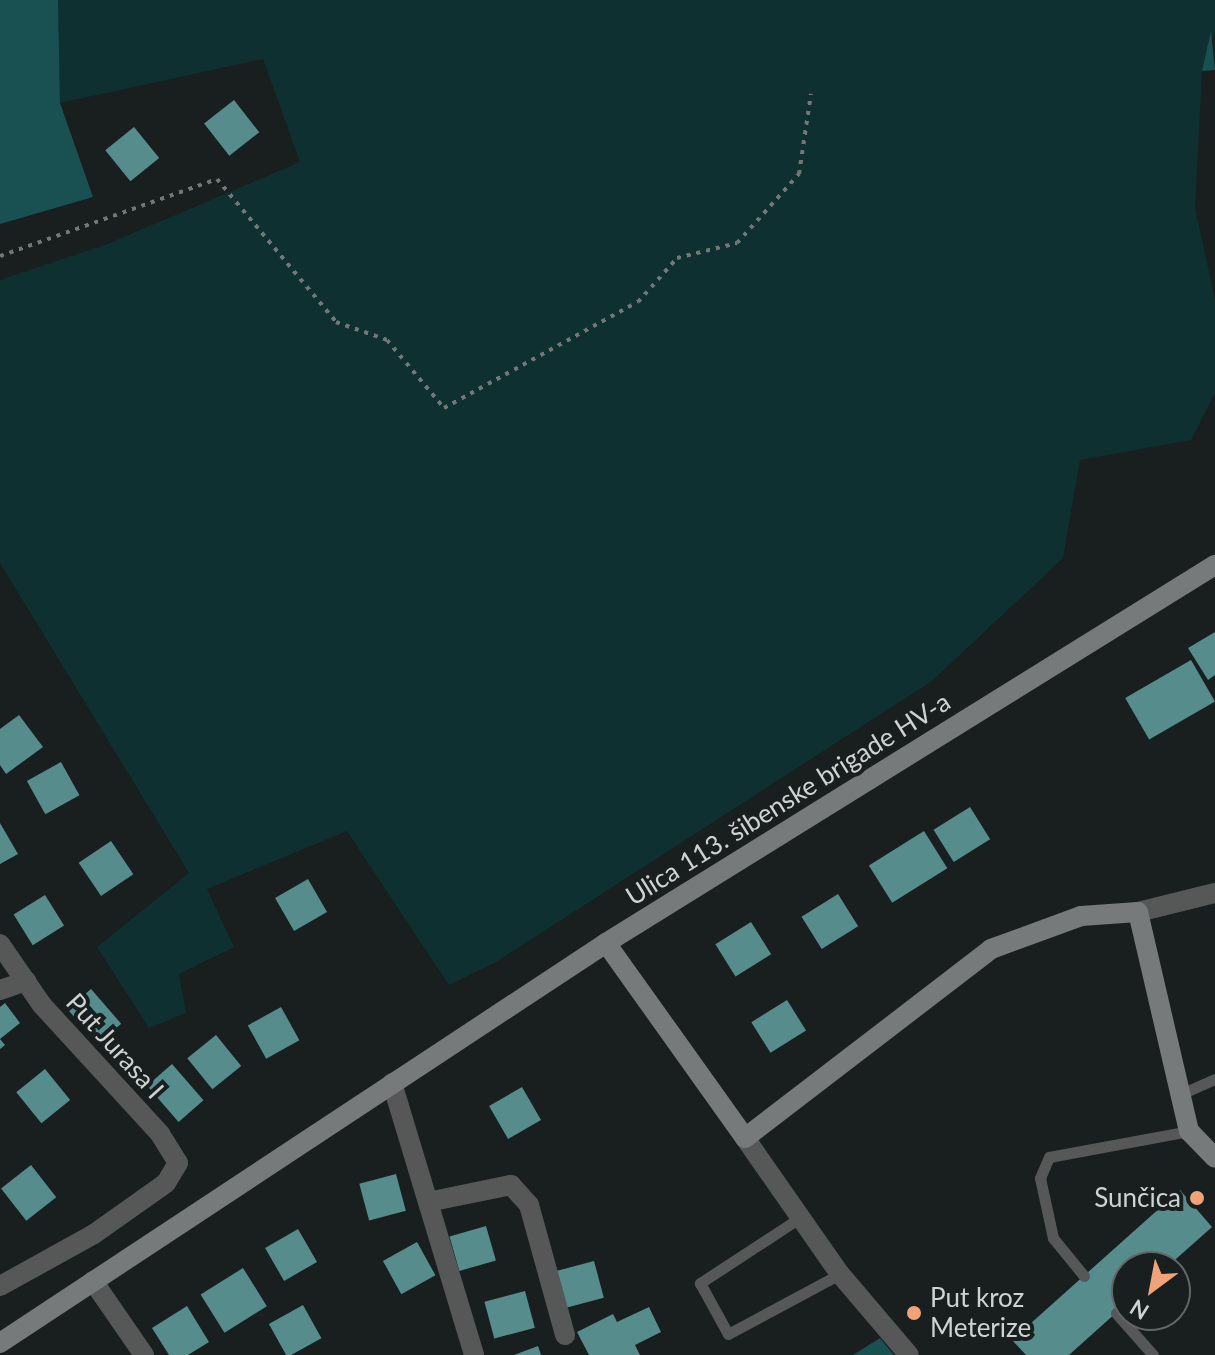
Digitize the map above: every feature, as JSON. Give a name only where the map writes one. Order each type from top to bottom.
[{"type":"main road","name":"Ulica 113. šibenske brigade HV-a","points":[[0,1343],[606,943],[1215,565]]},
{"type":"main road","points":[[606,943],[745,1138],[991,949],[1081,916],[1138,912],[1189,1131],[1215,1158]]},
{"type":"street","points":[[1138,912],[1215,893]]},
{"type":"street","name":"Put Jurasa I","points":[[0,944],[26,981],[160,1134],[178,1163],[166,1183],[94,1234],[0,1286]]},
{"type":"street","points":[[0,990],[26,981]]},
{"type":"street","points":[[392,1083],[474,1355]]},
{"type":"street","points":[[745,1138],[840,1274],[909,1355]]},
{"type":"street","points":[[428,1202],[511,1185],[529,1205],[565,1335]]},
{"type":"street","points":[[93,1281],[144,1355]]},
{"type":"lane","points":[[1181,1094],[1215,1079]]},
{"type":"lane","points":[[1084,1276],[1053,1238],[1040,1178],[1049,1157],[1189,1131]]},
{"type":"lane","points":[[801,1217],[700,1283],[728,1334],[840,1274]]},
{"type":"lane","points":[[1132,1331],[1153,1355]]},
{"type":"path","points":[[0,256],[217,179],[336,322],[387,340],[444,408],[638,302],[677,258],[737,243],[799,174],[811,94]]},
{"type":"shaded area","points":[[0,0],[58,0],[60,103],[93,197],[0,224]]},
{"type":"shaded area","points":[[58,0],[1215,0],[1215,31],[1202,71],[1195,208],[1215,299],[1215,393],[1191,440],[1080,460],[1063,558],[932,681],[496,962],[449,985],[347,831],[207,889],[234,947],[179,974],[186,1013],[149,1028],[97,947],[189,873],[0,563],[0,280],[105,245],[300,162],[263,59],[60,103]]},
{"type":"shaded area","points":[[1211,31],[1215,70],[1202,71]]},
{"type":"shaded area","points":[[880,1338],[894,1355],[853,1355]]},
{"type":"building","points":[[234,100],[259,132],[229,156],[204,123]]},
{"type":"building","points":[[134,127],[159,158],[130,181],[105,150]]},
{"type":"building","points":[[1215,632],[1215,675],[1208,680],[1188,648]]},
{"type":"building","points":[[1191,660],[1215,702],[1149,740],[1125,698]]},
{"type":"building","points":[[19,715],[43,747],[6,774],[0,765],[0,729]]},
{"type":"building","points":[[61,762],[79,795],[45,814],[27,781]]},
{"type":"building","points":[[970,807],[990,839],[954,862],[934,830]]},
{"type":"building","points":[[0,823],[18,854],[0,864]]},
{"type":"building","points":[[924,831],[947,868],[892,903],[869,865]]},
{"type":"building","points":[[111,841],[133,874],[101,896],[79,863]]},
{"type":"building","points":[[308,879],[327,912],[294,931],[275,898]]},
{"type":"building","points":[[838,894],[858,926],[822,949],[802,917]]},
{"type":"building","points":[[45,895],[64,926],[33,945],[14,915]]},
{"type":"building","points":[[751,922],[771,954],[736,976],[715,944]]},
{"type":"building","points":[[91,989],[121,1024],[98,1044],[68,1009]]},
{"type":"building","points":[[787,1000],[806,1031],[770,1053],[751,1022]]},
{"type":"building","points":[[5,1003],[20,1023],[0,1039],[0,1007]]},
{"type":"building","points":[[281,1007],[299,1040],[266,1059],[248,1025]]},
{"type":"building","points":[[216,1035],[241,1066],[212,1089],[187,1058]]},
{"type":"building","points":[[172,1064],[203,1100],[179,1122],[147,1086]]},
{"type":"building","points":[[45,1069],[70,1100],[41,1123],[16,1092]]},
{"type":"building","points":[[522,1087],[541,1120],[508,1139],[489,1106]]},
{"type":"building","points":[[31,1165],[56,1197],[26,1221],[1,1188]]},
{"type":"building","points":[[396,1174],[406,1211],[369,1221],[359,1184]]},
{"type":"building","points":[[1180,1190],[1212,1227],[1185,1251],[1112,1251]]},
{"type":"building","points":[[486,1226],[496,1261],[459,1271],[449,1236]]},
{"type":"building","points":[[298,1229],[317,1262],[284,1281],[265,1248]]},
{"type":"building","points":[[417,1242],[435,1275],[401,1294],[383,1261]]},
{"type":"building","points":[[1111,1252],[1111,1317],[1069,1355],[1026,1355],[1012,1340]]},
{"type":"building","points":[[594,1261],[604,1298],[564,1308],[554,1272]]},
{"type":"building","points":[[243,1268],[267,1306],[224,1333],[201,1294]]},
{"type":"building","points":[[525,1291],[535,1328],[494,1339],[484,1302]]},
{"type":"building","points":[[303,1305],[321,1338],[286,1355],[269,1324]]},
{"type":"building","points":[[187,1306],[209,1342],[188,1355],[169,1355],[152,1328]]},
{"type":"building","points":[[649,1307],[661,1332],[635,1345],[640,1355],[589,1355],[577,1332],[613,1314],[617,1322]]},
{"type":"building","points":[[538,1346],[541,1355],[514,1355]]},
{"type":"place","name":"Sunčica","points":[[1197,1198]]},
{"type":"place","name":"Put kroz Meterize","points":[[914,1313]]}]
